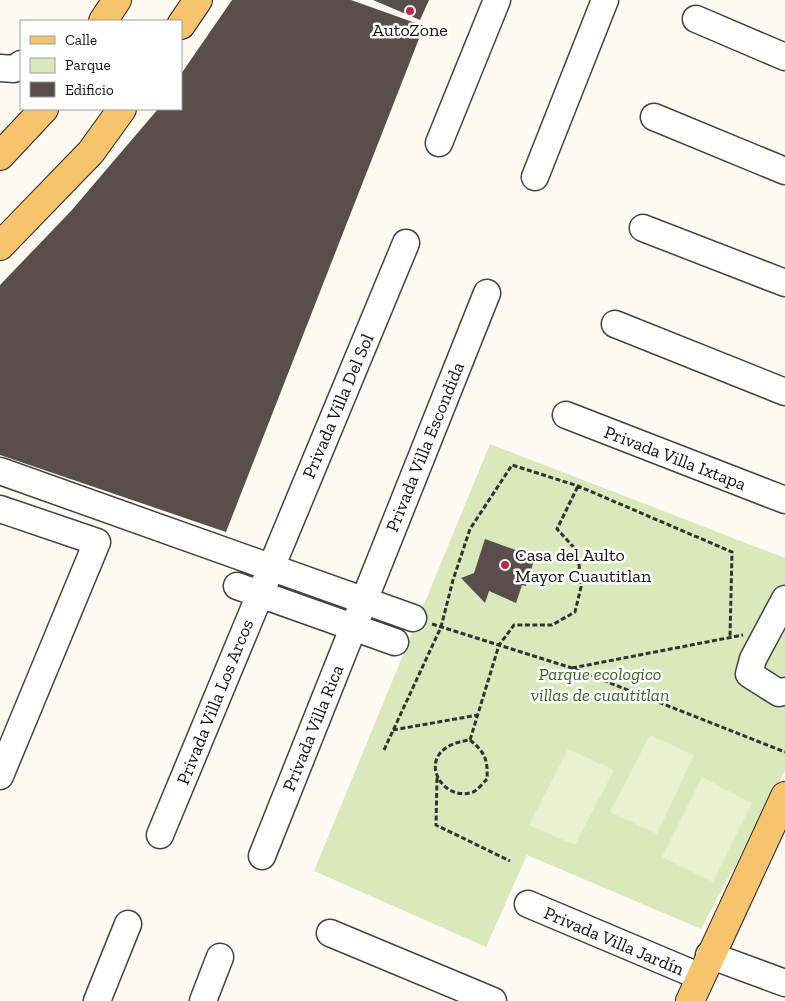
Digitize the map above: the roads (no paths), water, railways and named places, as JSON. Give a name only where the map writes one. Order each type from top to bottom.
[{"type":"main road","points":[[104,20],[116,0]]},
{"type":"main road","points":[[0,156],[43,110]]},
{"type":"main road","points":[[0,246],[91,152],[121,110]]},
{"type":"main road","points":[[700,978],[784,801]]},
{"type":"street","points":[[439,143],[497,0]]},
{"type":"street","points":[[535,177],[605,0]]},
{"type":"street","points":[[696,19],[785,57]]},
{"type":"street","points":[[0,68],[8,70],[20,64]]},
{"type":"street","points":[[654,117],[785,171]]},
{"type":"street","points":[[644,228],[785,283]]},
{"type":"street","name":"Privada Villa Del Sol","points":[[270,568],[406,243]]},
{"type":"street","name":"Privada Villa Escondida","points":[[363,600],[487,293]]},
{"type":"street","points":[[615,324],[785,392]]},
{"type":"street","name":"Privada Villa Ixtapa","points":[[566,415],[785,500]]},
{"type":"street","points":[[0,471],[413,618]]},
{"type":"street","points":[[0,509],[97,542]]},
{"type":"street","points":[[0,776],[110,511]]},
{"type":"street","name":"Privada Villa Los Arcos","points":[[160,835],[248,589],[270,568]]},
{"type":"street","points":[[248,589],[395,642]]},
{"type":"street","points":[[785,599],[753,659],[749,674],[779,693],[785,691]]},
{"type":"street","name":"Privada Villa Rica","points":[[262,856],[363,600]]},
{"type":"street","name":"Privada Villa Jardín","points":[[528,904],[700,978],[785,983]]},
{"type":"street","points":[[97,1001],[128,924]]},
{"type":"street","points":[[330,933],[493,1001]]},
{"type":"street","points":[[203,1001],[220,958]]},
{"type":"place","name":"AutoZone","points":[[410,11]]},
{"type":"place","name":"Casa del Aulto Mayor Cuautitlan","points":[[505,565]]},
{"type":"park label","name":"Parque ecologico villas de cuautitlan","points":[[600,684]]}]
